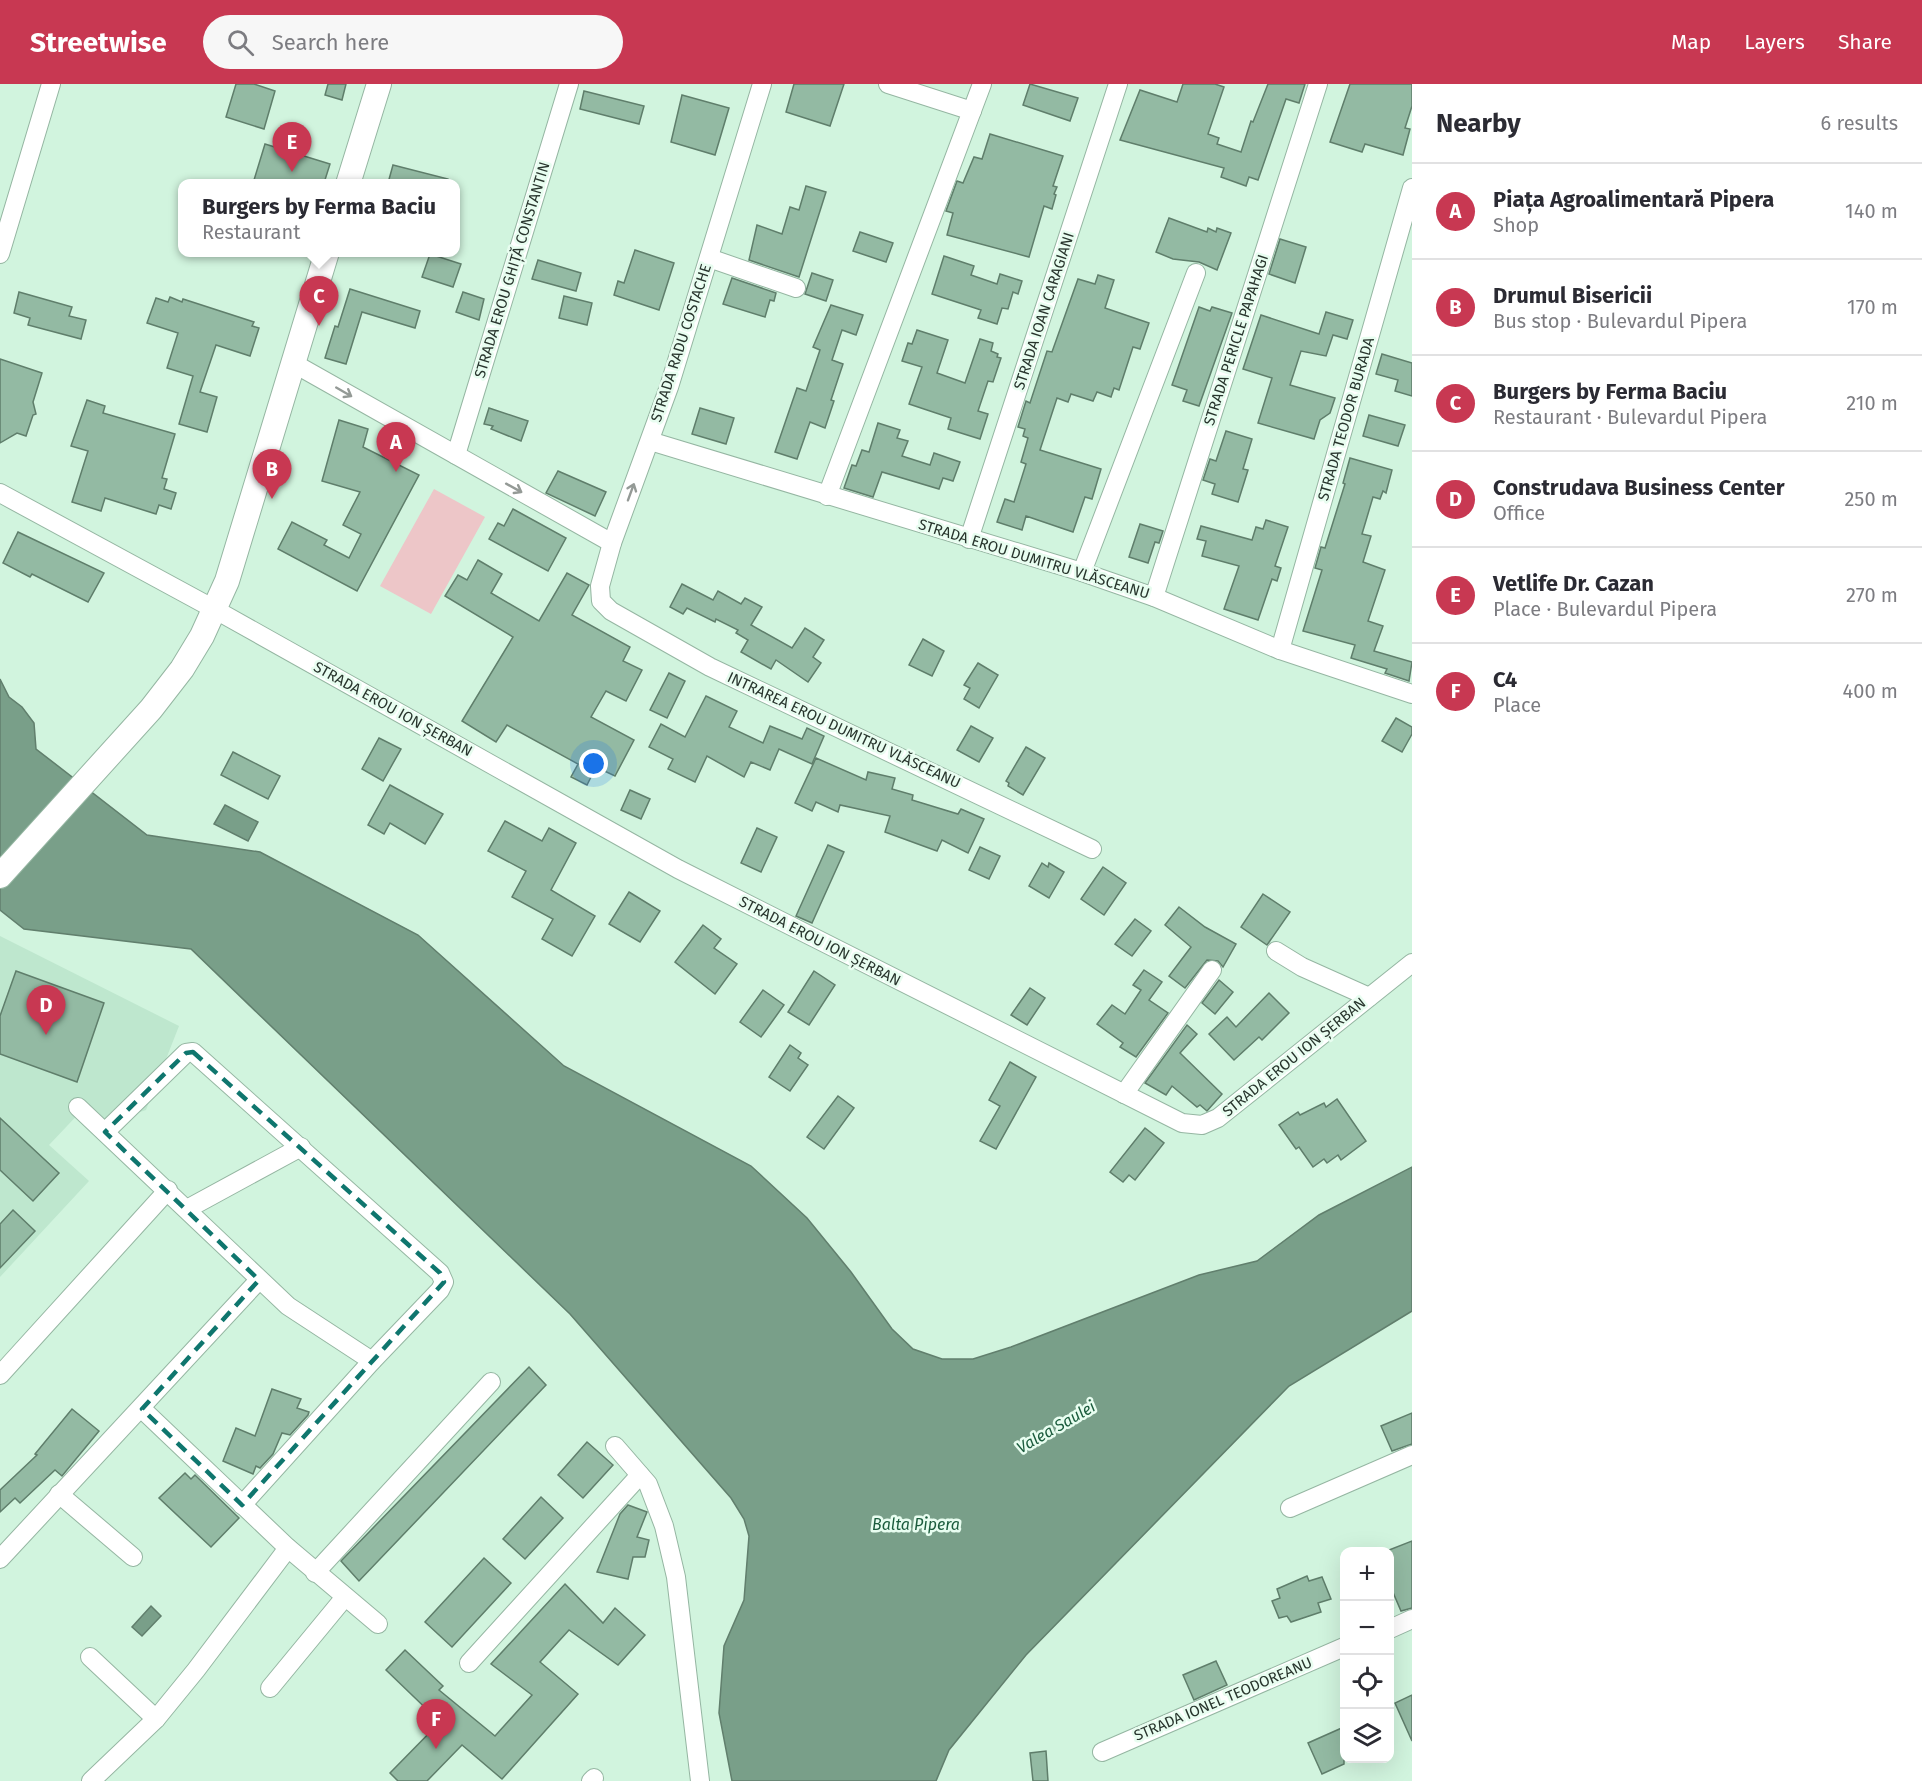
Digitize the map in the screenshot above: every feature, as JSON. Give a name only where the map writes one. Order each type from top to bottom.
[{"type":"main road","points":[[349,179],[379,84]]},
{"type":"main road","points":[[0,876],[152,709],[182,669],[202,636],[227,581],[326,257]]},
{"type":"street","points":[[0,254],[51,84]]},
{"type":"street","name":"STRADA EROU GHIȚĂ CONSTANTIN","points":[[456,455],[569,84]]},
{"type":"street","name":"STRADA RADU COSTACHE","points":[[601,601],[600,586],[612,543],[650,441],[762,84]]},
{"type":"street","points":[[888,84],[972,111]]},
{"type":"street","points":[[827,496],[982,84]]},
{"type":"street","name":"STRADA IOAN CARAGIANI","points":[[969,539],[1118,84]]},
{"type":"street","name":"STRADA PERICLE PAPAHAGI","points":[[1154,597],[1318,84]]},
{"type":"street","name":"STRADA TEODOR BURADA","points":[[1280,650],[1412,188]]},
{"type":"street","points":[[709,258],[795,288]]},
{"type":"street","points":[[1082,572],[1196,273]]},
{"type":"street","points":[[294,363],[612,543]]},
{"type":"street","name":"STRADA EROU DUMITRU VLĂSCEANU","points":[[650,441],[1082,572],[1154,597],[1280,650],[1412,694]]},
{"type":"street","name":"STRADA EROU ION ȘERBAN","points":[[0,493],[214,609],[678,869],[1182,1123],[1202,1125],[1218,1118],[1412,963]]},
{"type":"street","name":"INTRAREA EROU DUMITRU VLĂSCEANU","points":[[601,601],[611,611],[710,667],[1092,849]]},
{"type":"street","points":[[1276,951],[1302,967],[1369,998]]},
{"type":"street","points":[[1124,1094],[1212,970]]},
{"type":"street","points":[[105,1132],[186,1053],[193,1052],[440,1273],[444,1282],[440,1290],[372,1361],[242,1505]]},
{"type":"street","points":[[78,1107],[288,1306],[372,1361]]},
{"type":"street","points":[[186,1209],[301,1147]]},
{"type":"street","points":[[0,1375],[168,1190]]},
{"type":"street","points":[[0,1559],[59,1494],[142,1409],[259,1280]]},
{"type":"street","points":[[315,1573],[491,1383]]},
{"type":"street","points":[[142,1409],[315,1573],[378,1624]]},
{"type":"street","points":[[615,1446],[648,1484],[664,1526],[676,1577],[700,1781]]},
{"type":"street","points":[[1290,1508],[1412,1455]]},
{"type":"street","points":[[469,1663],[640,1475]]},
{"type":"street","points":[[59,1494],[133,1557]]},
{"type":"street","points":[[91,1781],[156,1719],[288,1548]]},
{"type":"street","points":[[270,1688],[345,1597]]},
{"type":"street","points":[[1394,1627],[1412,1619]]},
{"type":"street","name":"STRADA IONEL TEODOREANU","points":[[1102,1752],[1340,1649]]},
{"type":"street","points":[[90,1656],[156,1719]]},
{"type":"highlighted area","points":[[193,1052],[440,1273],[444,1282],[242,1505],[142,1409],[259,1280],[105,1132],[186,1053]]},
{"type":"shaded area","points":[[434,489],[485,517],[431,614],[380,586]]},
{"type":"shaded area","points":[[0,936],[179,1026],[146,1110],[105,1124],[85,1107],[49,1145],[89,1181],[0,1277]]},
{"type":"water","name":"Balta Pipera","points":[[0,679],[9,697],[22,707],[34,723],[36,749],[147,835],[260,852],[418,935],[564,1066],[751,1166],[807,1218],[851,1272],[892,1329],[913,1349],[942,1359],[973,1359],[1011,1347],[1199,1275],[1257,1261],[1319,1215],[1412,1167],[1412,1311],[1289,1386],[1026,1655],[949,1750],[936,1781],[732,1781],[719,1713],[724,1646],[744,1600],[749,1536],[744,1519],[731,1498],[570,1314],[191,949],[24,929],[0,910]]},
{"type":"water","points":[[225,805],[258,822],[248,841],[214,824]]},
{"type":"water","points":[[151,1606],[161,1616],[142,1636],[132,1627]]},
{"type":"building","points":[[236,84],[254,84],[275,91],[264,129],[226,117]]},
{"type":"building","points":[[328,84],[346,84],[342,100],[325,95]]},
{"type":"building","points":[[794,84],[844,84],[830,126],[786,112]]},
{"type":"building","points":[[1030,84],[1078,98],[1070,121],[1023,105]]},
{"type":"building","points":[[1183,84],[1215,84],[1224,87],[1208,134],[1219,138],[1217,144],[1241,152],[1251,121],[1253,122],[1268,84],[1305,84],[1299,103],[1286,99],[1258,180],[1249,177],[1246,186],[1221,177],[1224,168],[1120,140],[1140,90],[1177,102]]},
{"type":"building","points":[[1350,84],[1412,84],[1412,106],[1405,128],[1410,129],[1403,155],[1365,144],[1362,152],[1330,142]]},
{"type":"building","points":[[584,91],[644,106],[639,124],[580,109]]},
{"type":"building","points":[[682,95],[729,108],[715,155],[671,142]]},
{"type":"building","points":[[990,134],[1063,156],[1053,186],[1057,187],[1052,209],[1044,206],[1029,257],[947,235],[953,213],[946,211],[957,181],[963,183],[974,157],[982,159]]},
{"type":"building","points":[[265,144],[330,164],[325,179],[254,179]]},
{"type":"building","points":[[393,165],[448,179],[389,179]]},
{"type":"building","points":[[806,186],[826,192],[799,277],[749,260],[757,225],[782,234],[790,207],[799,210]]},
{"type":"building","points":[[1169,218],[1207,232],[1208,228],[1216,232],[1217,228],[1231,233],[1217,270],[1199,262],[1173,259],[1156,252]]},
{"type":"building","points":[[860,232],[893,243],[886,262],[853,251]]},
{"type":"building","points":[[1280,239],[1306,247],[1295,283],[1269,274]]},
{"type":"building","points":[[635,250],[674,263],[659,310],[614,295],[618,281],[624,283]]},
{"type":"building","points":[[944,256],[974,266],[971,275],[997,284],[1000,274],[1022,281],[1018,294],[1013,292],[1008,309],[1002,308],[997,324],[978,318],[981,310],[932,294]]},
{"type":"building","points":[[429,257],[439,257],[461,264],[453,287],[422,277]]},
{"type":"building","points":[[538,260],[581,273],[576,291],[532,279]]},
{"type":"building","points":[[812,273],[833,280],[826,301],[805,294]]},
{"type":"building","points":[[1098,275],[1114,280],[1105,308],[1149,323],[1140,349],[1133,347],[1119,390],[1114,388],[1111,397],[1097,392],[1093,401],[1071,394],[1068,402],[1057,398],[1040,450],[1101,469],[1092,499],[1085,497],[1073,532],[1026,516],[1022,530],[997,522],[1005,499],[1014,502],[1026,464],[1021,462],[1028,438],[1023,436],[1025,429],[1018,427],[1026,401],[1030,403],[1047,351],[1052,352],[1078,279],[1095,284]]},
{"type":"building","points":[[732,278],[776,293],[774,301],[770,300],[765,317],[723,304]]},
{"type":"building","points":[[350,289],[420,311],[415,328],[362,312],[346,364],[325,358]]},
{"type":"building","points":[[19,292],[72,307],[69,316],[86,320],[81,339],[28,325],[30,318],[14,313]]},
{"type":"building","points":[[463,292],[484,299],[479,320],[456,312]]},
{"type":"building","points":[[564,296],[592,303],[587,325],[559,318]]},
{"type":"building","points":[[170,297],[254,322],[252,326],[259,328],[250,356],[216,345],[200,392],[217,397],[207,432],[179,424],[193,376],[167,368],[178,333],[147,323],[156,298],[168,302]]},
{"type":"building","points":[[831,305],[863,315],[856,335],[842,330],[832,360],[843,364],[831,400],[834,401],[825,428],[810,422],[797,459],[775,452],[797,388],[806,391],[820,350],[813,347]]},
{"type":"building","points":[[1199,307],[1210,311],[1212,307],[1232,313],[1199,406],[1183,401],[1187,390],[1172,385]]},
{"type":"building","points":[[1326,312],[1353,320],[1347,339],[1333,335],[1326,356],[1301,351],[1290,385],[1335,398],[1330,413],[1320,420],[1314,439],[1258,423],[1272,378],[1243,369],[1261,315],[1319,334]]},
{"type":"building","points":[[917,330],[948,340],[937,373],[965,383],[980,339],[993,343],[991,351],[1001,358],[993,382],[988,381],[978,411],[988,414],[980,439],[948,429],[951,418],[909,404],[922,367],[902,361],[908,343],[912,344]]},
{"type":"building","points":[[1382,354],[1412,363],[1412,396],[1395,391],[1398,380],[1376,374]]},
{"type":"building","points":[[0,359],[42,373],[33,402],[36,414],[33,415],[26,436],[17,433],[0,443]]},
{"type":"building","points":[[87,400],[105,406],[103,413],[175,434],[162,478],[167,479],[164,489],[176,493],[171,509],[159,505],[156,514],[105,498],[101,511],[72,502],[88,451],[71,446]]},
{"type":"building","points":[[489,408],[528,421],[521,441],[491,429],[493,426],[484,424]]},
{"type":"building","points":[[700,408],[734,418],[726,444],[692,434]]},
{"type":"building","points":[[1369,415],[1405,425],[1398,446],[1363,436]]},
{"type":"building","points":[[339,420],[368,429],[363,447],[419,475],[357,591],[278,549],[292,522],[327,540],[324,545],[349,558],[361,534],[343,525],[360,492],[322,481]]},
{"type":"building","points":[[878,423],[900,430],[897,438],[908,441],[902,456],[930,465],[934,453],[960,462],[953,481],[943,478],[939,489],[882,472],[873,497],[844,488],[852,465],[856,466],[862,450],[869,452]]},
{"type":"building","points":[[1226,431],[1252,439],[1243,469],[1248,470],[1238,502],[1212,494],[1215,484],[1203,480],[1210,459],[1216,461]]},
{"type":"building","points":[[1350,458],[1392,470],[1386,493],[1383,491],[1380,499],[1373,497],[1362,534],[1371,536],[1363,562],[1385,570],[1368,621],[1383,626],[1374,651],[1412,662],[1409,681],[1385,673],[1387,669],[1351,658],[1355,645],[1303,631],[1322,570],[1315,568],[1321,547],[1325,548],[1345,484],[1343,483]]},
{"type":"building","points":[[558,471],[606,492],[595,516],[546,493]]},
{"type":"building","points":[[513,509],[566,538],[548,571],[489,539],[498,523],[504,526]]},
{"type":"building","points":[[1266,520],[1288,527],[1275,566],[1281,568],[1277,581],[1272,579],[1258,620],[1224,609],[1239,566],[1202,556],[1206,541],[1197,539],[1201,526],[1252,540],[1256,527],[1263,529]]},
{"type":"building","points":[[1140,524],[1163,531],[1159,543],[1155,542],[1148,563],[1129,557]]},
{"type":"building","points":[[18,532],[104,573],[88,602],[32,574],[30,577],[3,563]]},
{"type":"building","points":[[478,560],[502,574],[491,593],[539,621],[567,573],[589,585],[572,615],[630,647],[623,661],[642,670],[626,701],[606,691],[591,717],[634,740],[615,776],[596,767],[587,785],[571,777],[578,764],[507,725],[496,742],[462,721],[513,637],[445,596],[458,575],[467,580]]},
{"type":"building","points":[[682,584],[713,600],[718,591],[741,604],[745,598],[762,607],[751,625],[792,648],[805,628],[824,640],[813,657],[821,663],[808,682],[776,660],[771,669],[741,652],[748,640],[736,633],[738,630],[687,608],[683,614],[670,607]]},
{"type":"building","points":[[923,639],[944,651],[932,676],[909,665]]},
{"type":"building","points":[[978,663],[998,675],[979,708],[964,699],[970,688],[964,685]]},
{"type":"building","points":[[669,673],[685,681],[667,718],[650,710]]},
{"type":"building","points":[[706,696],[737,711],[729,727],[763,743],[770,726],[802,739],[807,728],[824,736],[812,764],[779,749],[770,770],[751,762],[744,777],[707,756],[695,782],[668,769],[673,759],[649,747],[661,724],[685,737]]},
{"type":"building","points":[[1396,718],[1412,727],[1412,734],[1402,752],[1382,741]]},
{"type":"building","points":[[971,726],[993,738],[979,762],[957,750]]},
{"type":"building","points":[[379,738],[401,749],[383,781],[362,769]]},
{"type":"building","points":[[1026,747],[1045,758],[1023,795],[1008,786],[1009,783],[1006,781]]},
{"type":"building","points":[[233,752],[280,776],[268,799],[221,775]]},
{"type":"building","points":[[816,758],[866,780],[868,772],[895,778],[892,789],[913,795],[912,800],[958,814],[961,809],[984,819],[968,853],[942,840],[937,851],[885,832],[890,816],[840,805],[838,812],[816,802],[812,811],[795,803]]},
{"type":"building","points":[[390,785],[443,814],[425,844],[390,823],[384,834],[368,825]]},
{"type":"building","points":[[630,790],[650,799],[641,819],[621,810]]},
{"type":"building","points":[[505,821],[542,841],[549,828],[576,843],[551,890],[595,916],[572,956],[542,939],[553,919],[512,897],[526,871],[488,851]]},
{"type":"building","points":[[757,828],[777,837],[761,872],[741,863]]},
{"type":"building","points":[[828,845],[844,852],[812,923],[796,916]]},
{"type":"building","points":[[980,847],[1000,856],[989,879],[969,870]]},
{"type":"building","points":[[1042,863],[1048,867],[1049,863],[1064,872],[1049,898],[1029,886]]},
{"type":"building","points":[[1103,867],[1126,883],[1104,915],[1081,899]]},
{"type":"building","points":[[629,892],[660,911],[640,942],[609,924]]},
{"type":"building","points":[[1263,894],[1290,912],[1267,945],[1241,927]]},
{"type":"building","points":[[1179,907],[1205,927],[1236,944],[1223,967],[1218,961],[1207,960],[1185,988],[1169,976],[1191,947],[1165,925]]},
{"type":"building","points":[[1135,919],[1151,931],[1132,956],[1115,944]]},
{"type":"building","points":[[703,925],[721,939],[714,948],[737,964],[715,994],[675,962]]},
{"type":"building","points":[[1144,970],[1162,982],[1149,1000],[1168,1013],[1136,1057],[1120,1047],[1123,1043],[1097,1024],[1112,1005],[1125,1014],[1141,990],[1133,985]]},
{"type":"building","points":[[16,971],[104,1003],[77,1082],[0,1054],[0,1016]]},
{"type":"building","points":[[814,971],[835,985],[809,1025],[788,1012]]},
{"type":"building","points":[[1219,980],[1233,992],[1215,1014],[1202,1003]]},
{"type":"building","points":[[1030,988],[1045,998],[1027,1025],[1011,1015]]},
{"type":"building","points":[[763,990],[784,1005],[761,1037],[740,1022]]},
{"type":"building","points":[[1269,993],[1289,1013],[1262,1040],[1259,1037],[1234,1060],[1209,1034],[1227,1017],[1236,1027]]},
{"type":"building","points":[[1187,1025],[1197,1034],[1180,1053],[1222,1094],[1207,1111],[1200,1105],[1197,1107],[1172,1086],[1166,1095],[1145,1083]]},
{"type":"building","points":[[790,1045],[801,1053],[798,1058],[808,1065],[790,1091],[769,1077]]},
{"type":"building","points":[[1010,1062],[1036,1077],[996,1149],[980,1141],[1000,1106],[989,1100]]},
{"type":"building","points":[[838,1096],[854,1108],[824,1149],[807,1137]]},
{"type":"building","points":[[1337,1099],[1366,1141],[1341,1160],[1338,1155],[1327,1163],[1324,1159],[1313,1167],[1299,1147],[1296,1149],[1279,1125],[1298,1112],[1300,1115],[1324,1103],[1326,1107]]},
{"type":"building","points":[[0,1118],[59,1173],[33,1201],[0,1170]]},
{"type":"building","points":[[1145,1128],[1164,1143],[1135,1180],[1129,1175],[1123,1182],[1110,1172]]},
{"type":"building","points":[[13,1210],[35,1231],[0,1268],[0,1224]]},
{"type":"building","points":[[529,1367],[546,1385],[359,1581],[341,1561]]},
{"type":"building","points":[[272,1389],[301,1399],[297,1408],[309,1412],[290,1435],[282,1433],[273,1454],[260,1468],[256,1466],[253,1474],[223,1461],[236,1428],[255,1436]]},
{"type":"building","points":[[72,1409],[99,1431],[62,1476],[55,1470],[20,1503],[15,1498],[0,1512],[0,1490],[37,1455],[35,1454]]},
{"type":"building","points":[[1412,1413],[1412,1444],[1392,1451],[1381,1426]]},
{"type":"building","points":[[587,1442],[613,1465],[583,1498],[558,1475]]},
{"type":"building","points":[[185,1473],[191,1479],[195,1475],[239,1518],[211,1547],[159,1498]]},
{"type":"building","points":[[541,1497],[563,1518],[525,1559],[503,1539]]},
{"type":"building","points":[[628,1505],[647,1512],[637,1537],[649,1540],[645,1557],[633,1557],[628,1579],[597,1572],[620,1514]]},
{"type":"building","points":[[1412,1541],[1412,1608],[1401,1611],[1394,1595],[1394,1548]]},
{"type":"building","points":[[484,1558],[511,1583],[452,1647],[425,1622]]},
{"type":"building","points":[[1307,1576],[1309,1581],[1322,1577],[1331,1599],[1318,1603],[1321,1612],[1291,1622],[1287,1616],[1279,1618],[1272,1601],[1280,1598],[1277,1589]]},
{"type":"building","points":[[565,1584],[603,1623],[615,1608],[645,1635],[618,1665],[569,1630],[540,1662],[578,1694],[502,1779],[462,1745],[427,1781],[398,1781],[390,1773],[440,1722],[386,1670],[405,1650],[443,1686],[439,1690],[495,1736],[532,1695],[491,1664]]},
{"type":"building","points":[[1216,1661],[1227,1685],[1194,1700],[1183,1675]]},
{"type":"building","points":[[1412,1695],[1412,1741],[1395,1703]]},
{"type":"building","points":[[1340,1729],[1340,1763],[1344,1764],[1322,1774],[1308,1743]]},
{"type":"building","points":[[1046,1751],[1048,1781],[1033,1781],[1030,1753]]},
{"type":"place","name":"Vetlife Dr. Cazan","points":[[292,172]]},
{"type":"place","name":"Burgers by Ferma Baciu","points":[[319,326]]},
{"type":"place","name":"Piața Agroalimentară Pipera","points":[[396,472]]},
{"type":"place","name":"Drumul Bisericii","points":[[272,499]]},
{"type":"place","name":"Construdava Business Center","points":[[46,1035]]},
{"type":"place","name":"C4","points":[[436,1749]]},
{"type":"water label","name":"Valea Saulei","points":[[1056,1427]]}]
